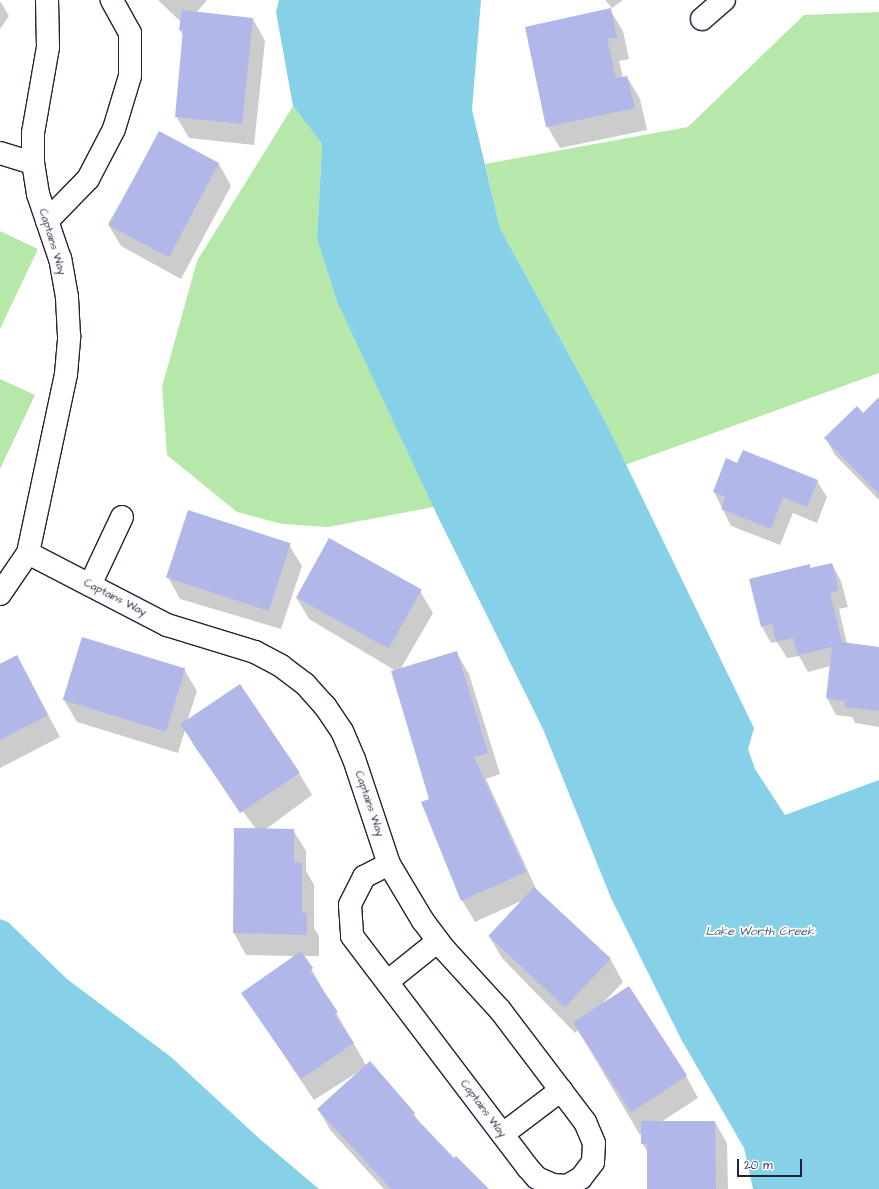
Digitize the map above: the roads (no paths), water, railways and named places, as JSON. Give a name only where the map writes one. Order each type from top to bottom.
[{"type":"street","name":"Captains Way","points":[[0,594],[28,553],[66,374],[69,336],[67,297],[60,259],[38,194],[33,163],[33,133],[48,47],[47,0]]},
{"type":"street","points":[[47,221],[88,179],[114,129],[128,84],[130,33],[112,0]]},
{"type":"street","points":[[702,19],[724,0]]},
{"type":"street","points":[[0,154],[33,163]]},
{"type":"street","points":[[90,585],[122,517]]},
{"type":"street","name":"Captains Way","points":[[28,553],[167,625],[255,652],[281,666],[305,684],[325,706],[342,731],[354,759],[389,864],[364,877],[350,905],[352,936],[528,1168],[538,1178],[552,1185],[567,1186],[581,1178],[593,1162],[594,1143],[585,1122],[561,1090]]},
{"type":"street","points":[[389,864],[423,921],[500,1010],[561,1090],[502,1134]]},
{"type":"street","points":[[387,982],[438,940]]},
{"type":"water","name":"Lake Worth Creek","points":[[279,0],[481,0],[472,110],[500,228],[603,417],[754,728],[748,749],[755,769],[785,815],[879,780],[879,1189],[753,1189],[744,1148],[681,1039],[611,898],[543,729],[439,519],[337,302],[317,239],[322,144],[293,106],[276,12]]},
{"type":"water","points":[[0,919],[8,922],[67,979],[171,1057],[261,1140],[319,1189],[0,1189]]}]
